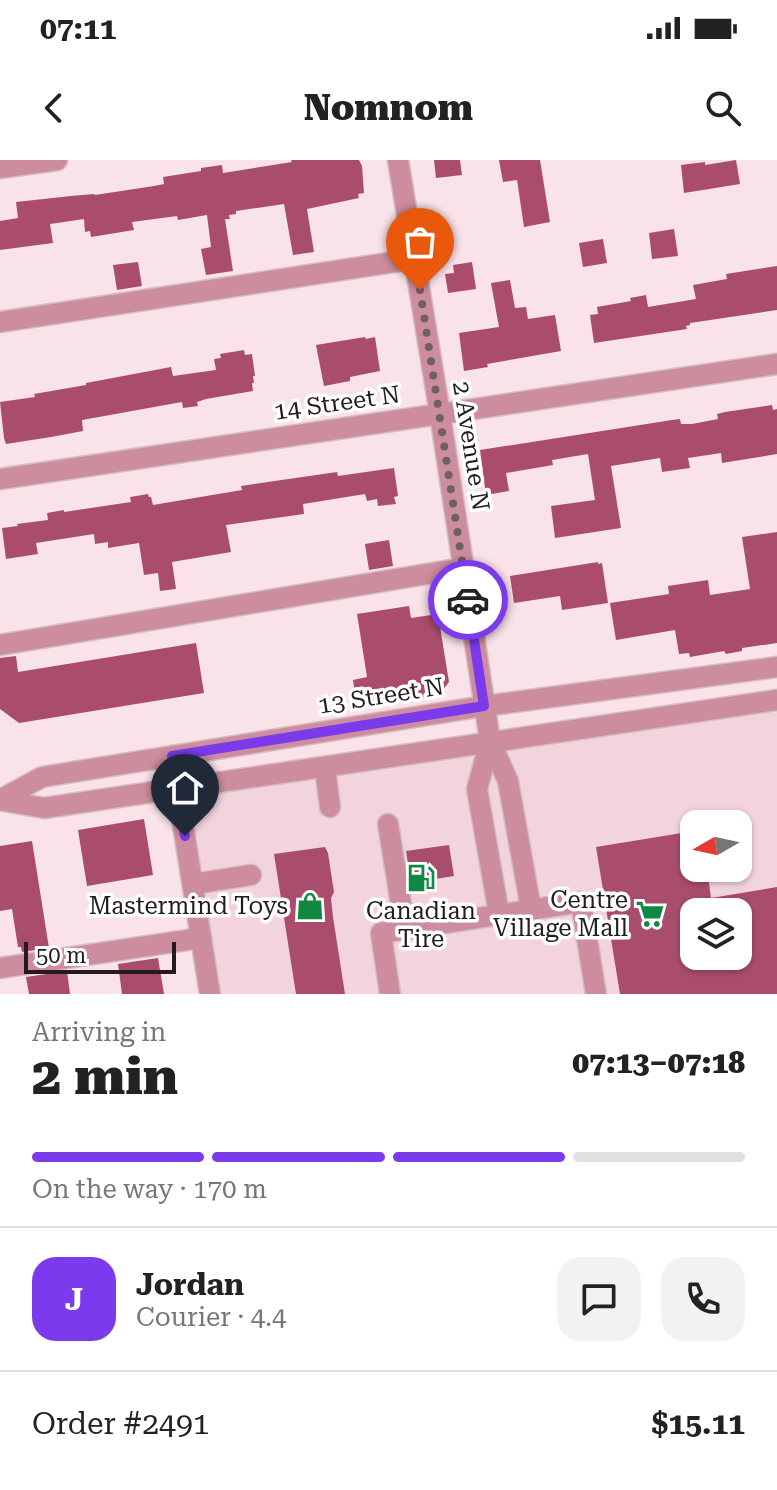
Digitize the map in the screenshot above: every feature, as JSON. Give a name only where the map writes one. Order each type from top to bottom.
[{"type":"street","points":[[0,168],[57,160]]},
{"type":"street","name":"2 Avenue N","points":[[398,160],[490,741]]},
{"type":"street","points":[[0,322],[414,259]]},
{"type":"street","name":"14 Street N","points":[[0,479],[777,364]]},
{"type":"street","points":[[0,645],[463,568]]},
{"type":"street","name":"13 Street N","points":[[0,800],[42,777],[484,706],[777,667]]},
{"type":"street","name":"13 Street N","points":[[0,800],[44,808],[777,700]]},
{"type":"street","points":[[490,741],[508,781],[531,909]]},
{"type":"street","points":[[490,741],[477,789],[499,914]]},
{"type":"street","points":[[172,756],[210,994]]},
{"type":"street","points":[[325,768],[330,807]]},
{"type":"street","points":[[388,824],[405,929]]},
{"type":"street","points":[[193,884],[251,875]]},
{"type":"street","points":[[390,994],[381,933],[581,902],[596,994]]},
{"type":"street","points":[[0,968],[201,938]]},
{"type":"shaded area","points":[[777,700],[777,994],[210,994],[182,793]]},
{"type":"building","points":[[291,160],[359,160],[362,166],[364,193],[358,194],[359,198],[307,209],[314,252],[293,255],[284,204],[236,211],[236,214],[229,215],[230,219],[225,219],[233,271],[206,275],[201,249],[211,247],[207,215],[132,222],[134,230],[91,237],[90,231],[85,232],[84,219],[50,224],[53,243],[0,250],[0,221],[18,218],[16,202],[154,186],[164,184],[163,177],[201,171],[201,168],[222,165],[223,173]]},
{"type":"building","points":[[434,160],[460,160],[462,175],[436,178]]},
{"type":"building","points":[[499,160],[540,160],[550,222],[524,227],[517,180],[503,182]]},
{"type":"building","points":[[736,160],[740,184],[684,193],[681,165]]},
{"type":"building","points":[[674,229],[678,256],[652,259],[649,233]]},
{"type":"building","points":[[603,239],[607,263],[583,267],[579,243]]},
{"type":"building","points":[[138,262],[142,286],[117,290],[113,265]]},
{"type":"building","points":[[472,262],[476,289],[448,293],[445,274],[454,273],[453,265]]},
{"type":"building","points":[[777,266],[777,310],[690,323],[687,329],[594,343],[590,315],[598,314],[597,307],[646,295],[648,307],[696,299],[693,285],[727,279],[726,274]]},
{"type":"building","points":[[510,280],[515,308],[526,307],[528,319],[555,315],[561,351],[464,371],[459,333],[499,327],[491,283]]},
{"type":"building","points":[[375,337],[380,371],[324,386],[316,345]]},
{"type":"building","points":[[244,350],[245,355],[252,354],[255,376],[253,391],[206,399],[197,402],[198,406],[183,408],[182,402],[82,420],[83,431],[6,444],[0,402],[171,367],[173,376],[216,370],[214,359],[221,358],[220,354]]},
{"type":"building","points":[[772,405],[773,410],[777,409],[777,454],[722,463],[721,453],[688,458],[690,468],[662,472],[660,458],[611,466],[621,528],[555,538],[551,506],[595,500],[588,454],[552,460],[553,465],[506,473],[509,491],[486,495],[480,450],[680,419],[681,424],[692,424],[718,419],[717,414],[725,412]]},
{"type":"building","points":[[394,468],[398,496],[394,497],[396,504],[378,506],[377,499],[367,501],[365,494],[303,504],[304,514],[226,525],[231,552],[172,562],[176,589],[160,591],[158,573],[144,575],[139,543],[108,548],[108,542],[95,544],[94,534],[36,543],[38,554],[6,559],[2,528],[48,520],[47,513],[131,502],[130,497],[148,494],[153,505],[242,490],[241,486],[337,472],[338,476]]},
{"type":"building","points":[[777,532],[777,643],[742,648],[742,651],[726,654],[724,651],[690,657],[689,653],[679,654],[675,630],[616,640],[610,603],[669,594],[668,586],[708,580],[710,595],[750,589],[742,537]]},
{"type":"building","points":[[389,540],[393,566],[369,570],[365,544]]},
{"type":"building","points":[[602,563],[608,603],[562,610],[560,596],[514,603],[510,576]]},
{"type":"building","points":[[409,606],[411,618],[438,614],[449,682],[439,695],[357,708],[353,680],[367,677],[357,614]]},
{"type":"building","points":[[196,643],[204,693],[19,723],[0,709],[0,658],[16,656],[18,672]]},
{"type":"building","points":[[144,819],[153,875],[87,886],[78,830]]},
{"type":"building","name":"Centre Village Mall","points":[[680,833],[680,882],[709,882],[711,898],[777,887],[777,994],[620,994],[596,847]]},
{"type":"building","points":[[32,841],[49,948],[22,952],[18,947],[12,909],[0,911],[0,846]]},
{"type":"building","points":[[449,845],[454,876],[411,883],[406,851]]},
{"type":"building","points":[[325,847],[334,892],[331,898],[333,917],[345,994],[296,994],[274,854]]},
{"type":"building","points":[[158,958],[164,994],[122,994],[118,964]]},
{"type":"building","points":[[67,971],[70,994],[29,994],[26,977]]},
{"type":"way so far","points":[[420,290],[468,600]]},
{"type":"place","name":"Canadian Tire","points":[[421,878]]},
{"type":"place","name":"Mastermind Toys","points":[[310,906]]},
{"type":"place","name":"Centre Village Mall","points":[[650,914]]},
{"type":"route","points":[[185,836],[172,756],[484,706],[468,600]]}]
